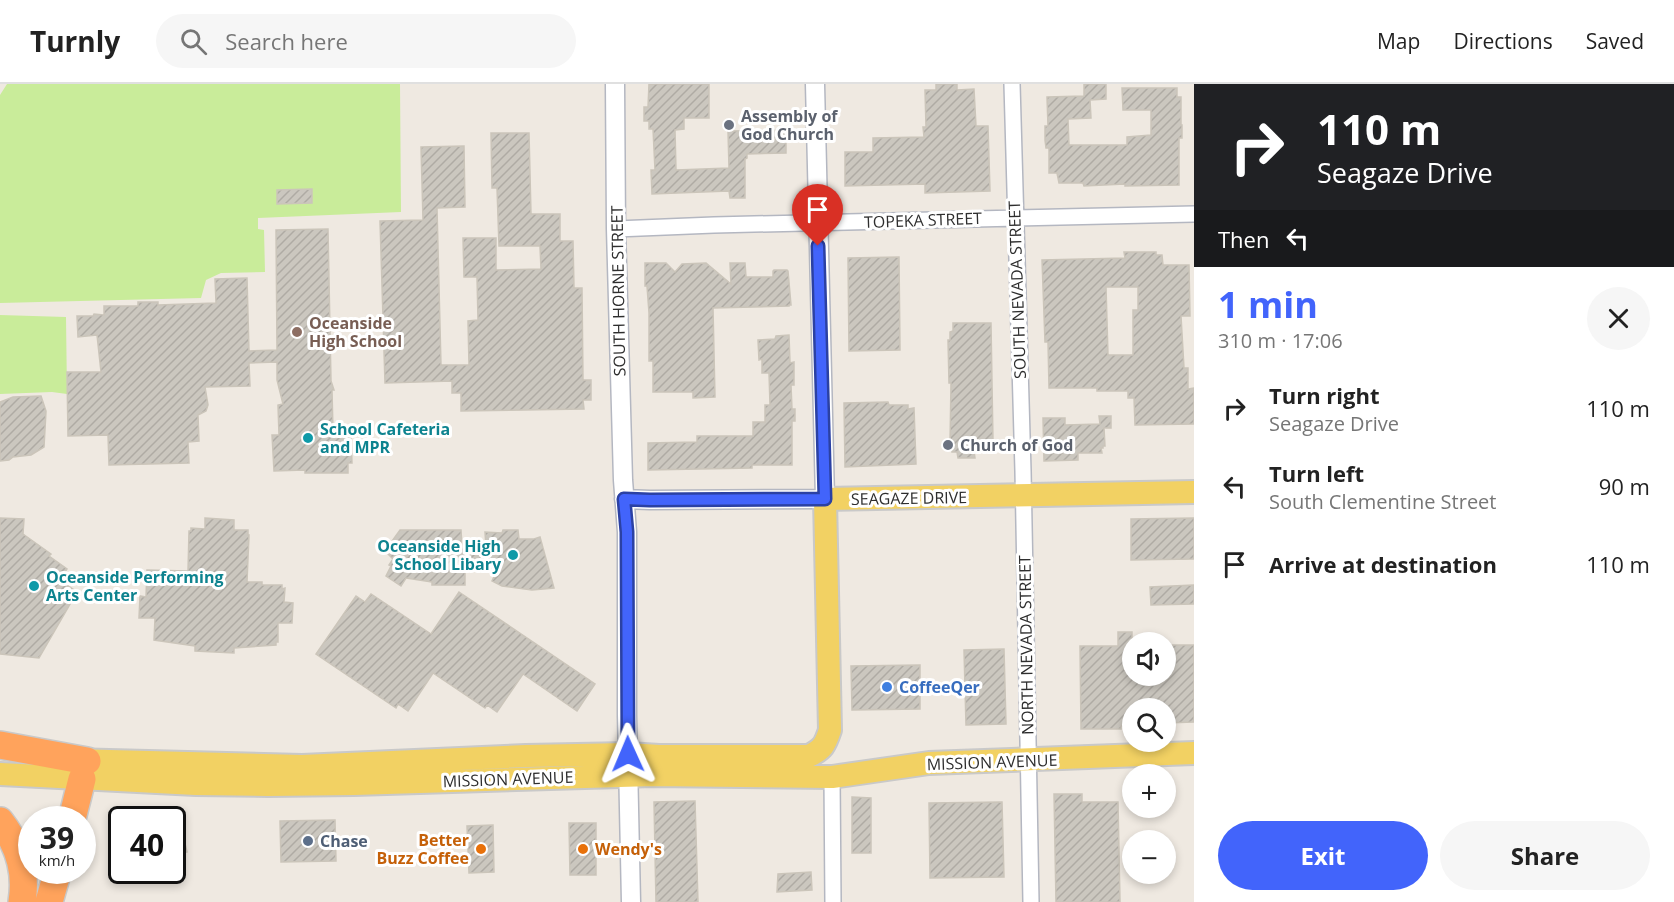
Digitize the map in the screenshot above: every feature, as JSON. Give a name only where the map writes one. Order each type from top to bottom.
[{"type":"highway","points":[[0,745],[84,770],[75,806]]},
{"type":"highway","points":[[0,821],[19,853],[23,870],[22,902]]},
{"type":"highway","points":[[49,902],[54,884]]},
{"type":"main road","name":"SEAGAZE DRIVE","points":[[825,510],[834,510],[847,503],[869,500],[1194,492]]},
{"type":"main road","name":"MISSION AVENUE","points":[[0,755],[84,770],[244,785],[354,784],[629,765],[659,756],[809,756],[820,751],[826,743],[830,730],[825,510]]},
{"type":"main road","name":"MISSION AVENUE","points":[[0,774],[302,766],[526,756],[629,765],[832,777],[928,763],[1194,753]]},
{"type":"main road","points":[[354,784],[360,773],[417,770],[440,761]]},
{"type":"street","name":"SOUTH HORNE STREET","points":[[615,84],[616,229],[624,499],[627,532],[631,902]]},
{"type":"street","points":[[624,499],[825,510],[815,84]]},
{"type":"street","name":"SOUTH NEVADA STREET","points":[[1012,84],[1023,496]]},
{"type":"street","name":"TOPEKA STREET","points":[[616,229],[1194,214]]},
{"type":"street","name":"NORTH NEVADA STREET","points":[[1023,496],[1031,902]]},
{"type":"street","points":[[832,777],[833,902]]},
{"type":"green space","points":[[7,84],[400,84],[401,212],[258,218],[258,229],[264,230],[265,272],[221,273],[206,280],[201,298],[0,303],[0,95]]},
{"type":"green space","points":[[0,315],[66,317],[67,394],[52,392],[0,394]]},
{"type":"building","points":[[649,84],[709,84],[709,118],[684,118],[684,129],[675,130],[676,170],[729,168],[728,131],[786,130],[786,153],[747,154],[745,198],[730,198],[729,191],[652,194],[651,170],[655,170],[653,129],[649,129],[649,121],[644,121],[644,107],[648,107]]},
{"type":"building","points":[[936,84],[957,84],[957,90],[974,89],[976,126],[988,126],[990,191],[925,193],[925,184],[845,186],[845,152],[873,152],[873,138],[924,137],[925,90],[936,90]]},
{"type":"building","points":[[1084,84],[1106,84],[1106,99],[1090,100],[1091,118],[1068,119],[1069,145],[1127,145],[1127,137],[1151,135],[1151,110],[1123,110],[1122,88],[1177,88],[1177,97],[1181,97],[1182,125],[1182,138],[1179,138],[1179,185],[1084,186],[1083,183],[1059,183],[1057,173],[1049,173],[1049,148],[1046,148],[1045,140],[1045,126],[1048,126],[1047,97],[1084,96]]},
{"type":"building","points":[[491,133],[529,133],[531,214],[560,214],[560,241],[573,241],[574,288],[582,288],[583,380],[591,380],[591,400],[583,400],[584,409],[461,411],[461,393],[452,393],[452,381],[385,383],[380,221],[423,220],[421,147],[464,146],[465,207],[437,208],[441,365],[469,365],[468,321],[478,320],[477,277],[464,277],[463,238],[496,238],[496,270],[541,269],[540,246],[499,246],[497,188],[492,188]]},
{"type":"building","points":[[312,189],[312,203],[277,204],[277,190]]},
{"type":"building","points":[[328,229],[331,381],[334,390],[332,390],[333,431],[347,430],[347,438],[351,438],[352,463],[348,463],[348,473],[305,473],[305,470],[274,471],[272,435],[279,435],[278,405],[283,404],[277,380],[277,362],[249,363],[250,386],[205,387],[208,405],[206,411],[198,415],[199,441],[188,442],[189,463],[109,465],[108,435],[68,436],[67,372],[101,372],[97,335],[78,337],[77,316],[104,315],[104,306],[138,306],[138,302],[158,302],[158,305],[216,303],[215,279],[247,278],[249,351],[277,350],[276,230]]},
{"type":"building","points":[[1124,252],[1156,252],[1156,255],[1162,255],[1163,265],[1189,265],[1190,316],[1181,316],[1184,368],[1188,368],[1188,389],[1194,388],[1194,424],[1135,425],[1134,398],[1128,398],[1128,391],[1097,391],[1097,388],[1049,388],[1042,260],[1125,258]],"holes":[[[1106,287],[1138,287],[1138,310],[1133,310],[1133,355],[1108,355]]]},
{"type":"building","points":[[899,257],[900,350],[849,351],[848,258]]},
{"type":"building","points":[[645,263],[666,263],[675,272],[682,264],[706,263],[731,284],[730,263],[745,263],[746,277],[773,277],[774,270],[787,270],[791,305],[713,308],[715,397],[693,398],[693,392],[653,392],[653,361],[649,361],[649,313],[647,286],[645,286]]},
{"type":"building","points":[[953,323],[991,323],[993,442],[991,442],[991,451],[974,451],[975,458],[958,458],[957,452],[952,452],[952,443],[950,444],[951,383],[949,383],[948,340],[950,340],[950,332],[953,331]]},
{"type":"building","points":[[789,335],[790,363],[794,362],[794,385],[791,385],[792,409],[795,409],[795,421],[792,421],[792,465],[648,470],[648,443],[697,442],[697,436],[753,436],[753,422],[765,422],[765,405],[770,405],[769,373],[762,373],[758,340]]},
{"type":"building","points":[[41,396],[46,411],[44,447],[31,455],[0,461],[0,402],[13,397]]},
{"type":"building","points":[[888,402],[889,405],[908,405],[908,409],[914,408],[916,464],[845,467],[844,403]]},
{"type":"building","points":[[1099,416],[1111,416],[1111,428],[1104,428],[1105,446],[1101,448],[1102,453],[1078,453],[1078,460],[1044,461],[1043,418],[1065,418],[1065,425],[1100,424]]},
{"type":"building","name":"Oceanside Performing Arts Center","points":[[0,518],[24,519],[23,534],[67,569],[60,580],[77,592],[39,658],[0,654]]},
{"type":"building","points":[[205,518],[234,520],[234,530],[248,530],[247,582],[282,585],[282,589],[285,588],[284,602],[293,603],[292,623],[278,623],[276,645],[234,648],[234,653],[195,651],[195,646],[154,640],[155,618],[139,618],[140,596],[146,597],[147,570],[188,571],[189,531],[191,528],[205,529]]},
{"type":"building","points":[[1194,518],[1194,559],[1131,560],[1131,519]]},
{"type":"building","points":[[400,530],[461,530],[462,546],[486,547],[485,532],[502,533],[503,530],[518,530],[519,539],[540,537],[554,588],[532,590],[502,586],[492,581],[499,566],[465,564],[465,585],[432,585],[432,582],[406,578],[401,586],[386,576],[393,559],[385,551]]},
{"type":"building","points":[[1194,585],[1194,604],[1151,605],[1150,587]]},
{"type":"building","points":[[459,592],[595,684],[577,711],[523,674],[497,712],[487,705],[485,708],[433,673],[408,711],[398,704],[396,708],[316,654],[356,596],[365,602],[371,594],[431,634]]},
{"type":"building","points":[[1118,632],[1122,632],[1122,686],[1176,686],[1176,645],[1194,645],[1194,722],[1176,723],[1176,698],[1122,698],[1121,729],[1081,729],[1080,646],[1118,646]]},
{"type":"building","points":[[1004,649],[1006,724],[966,725],[964,650]]},
{"type":"building","points":[[920,665],[920,709],[852,710],[851,666]]},
{"type":"building","points":[[1054,794],[1082,794],[1082,802],[1118,802],[1120,902],[1056,902]]},
{"type":"building","points":[[852,797],[871,798],[871,853],[852,853]]},
{"type":"building","points":[[695,801],[698,902],[656,902],[654,802]]},
{"type":"building","points":[[1002,802],[1004,877],[930,878],[929,803]]},
{"type":"building","name":"Chase","points":[[335,820],[336,861],[281,862],[280,821]]},
{"type":"building","name":"Wendy's","points":[[569,823],[596,823],[596,875],[570,875]]},
{"type":"building","name":"Better Buzz Coffee","points":[[493,825],[494,872],[469,873],[467,826]]},
{"type":"building","points":[[811,872],[812,890],[777,892],[778,874]]},
{"type":"place","name":"Assembly of God Church","points":[[729,125]]},
{"type":"place","name":"Oceanside High School","points":[[297,332]]},
{"type":"place","name":"School Cafeteria and MPR","points":[[308,438]]},
{"type":"place","name":"Church of God","points":[[948,445]]},
{"type":"place","name":"Oceanside High School Libary","points":[[513,555]]},
{"type":"place","name":"Oceanside Performing Arts Center","points":[[34,586]]},
{"type":"place","name":"CoffeeQer","points":[[887,687]]},
{"type":"place","name":"Chase","points":[[308,841]]},
{"type":"place","name":"Better Buzz Coffee","points":[[481,849]]},
{"type":"place","name":"Wendy's","points":[[583,849]]},
{"type":"route","points":[[628,754],[627,532],[624,499],[825,499],[818,246]]}]
